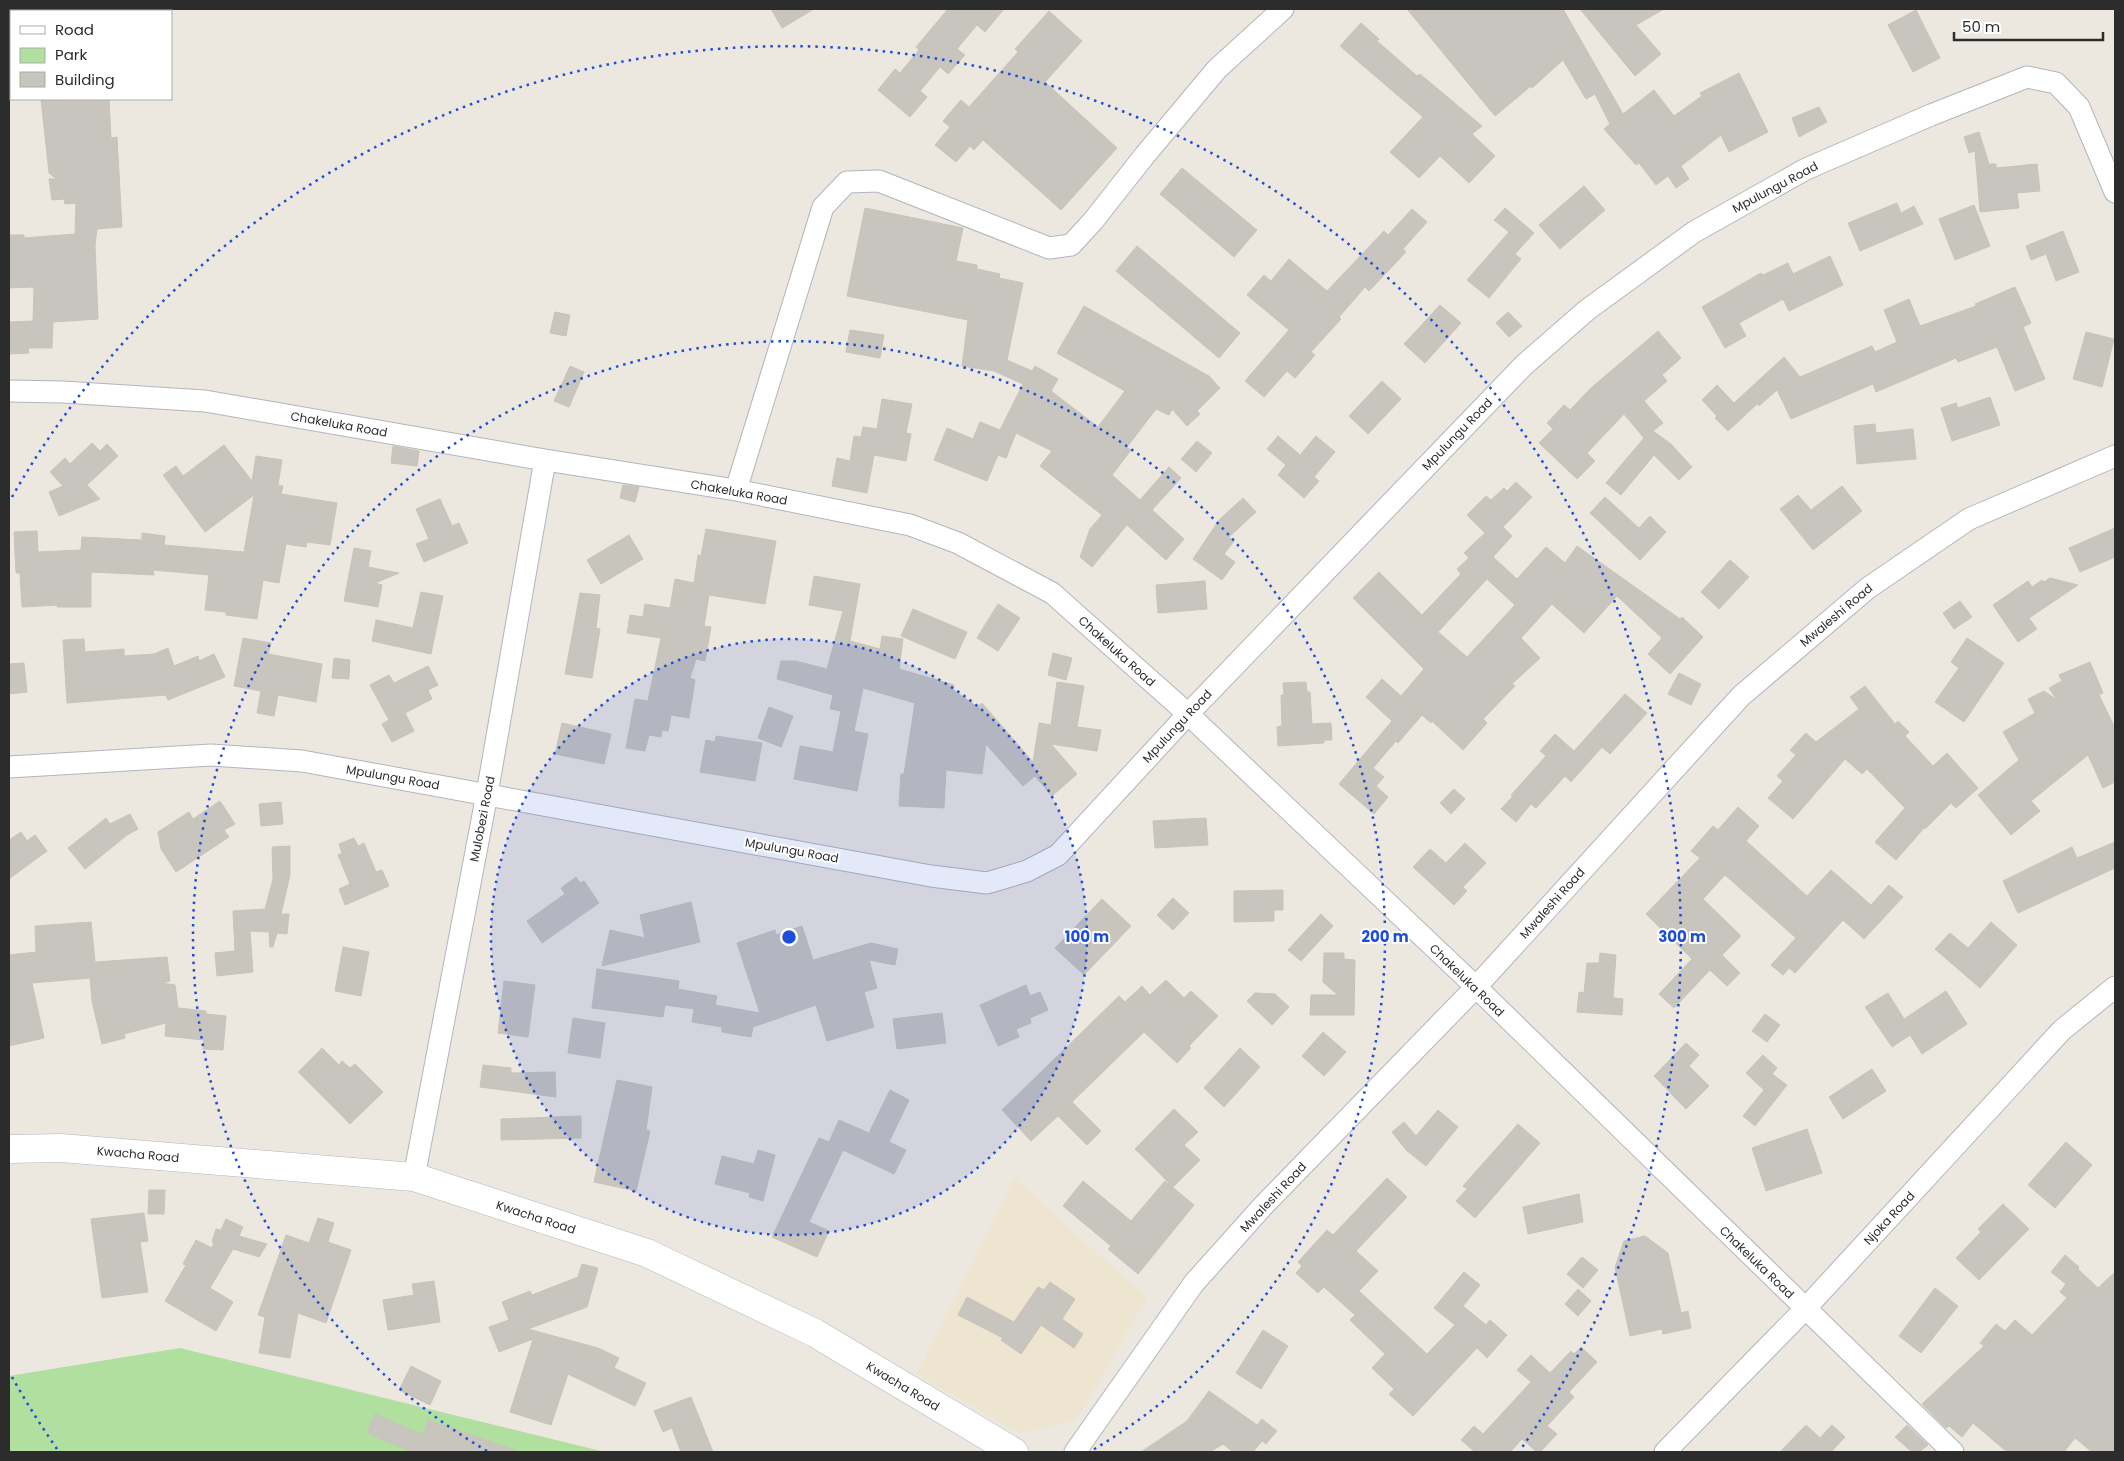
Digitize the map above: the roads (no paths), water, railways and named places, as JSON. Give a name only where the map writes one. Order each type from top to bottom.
[{"type":"main road","name":"Kwacha Road","points":[[9,1149],[61,1148],[414,1177],[647,1253],[815,1333],[1014,1452]]},
{"type":"street","points":[[736,490],[823,207],[847,182],[879,181],[1049,248],[1071,245],[1093,221],[1217,69],[1283,9]]},
{"type":"street","name":"Mpulungu Road","points":[[9,767],[212,755],[302,761],[931,876],[987,883],[1027,871],[1058,855],[1188,714],[1524,365],[1587,310],[1694,232],[1806,169],[1931,115],[2027,77],[2056,82],[2079,107],[2115,192]]},
{"type":"street","name":"Chakeluka Road","points":[[9,391],[63,392],[205,401],[545,460],[736,490],[910,525],[958,544],[1052,593],[1188,714],[1476,987],[1953,1452]]},
{"type":"street","name":"Mwaleshi Road","points":[[1075,1452],[1194,1284],[1263,1206],[1476,987],[1741,696],[1868,588],[1969,518],[2115,456]]},
{"type":"street","name":"Mulobezi Road","points":[[414,1177],[487,794],[545,460]]},
{"type":"street","name":"Njoka Road","points":[[1665,1452],[1805,1309],[2062,1030],[2115,987]]}]
